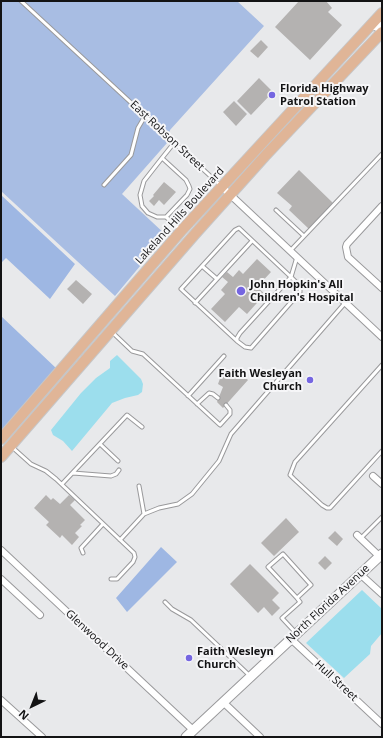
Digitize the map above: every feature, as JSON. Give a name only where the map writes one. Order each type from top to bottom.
[{"type":"main road","name":"Lakeland Hills Boulevard","points":[[1,438],[221,186],[382,13]]},
{"type":"main road","points":[[1,457],[231,194],[381,32]]},
{"type":"main road","points":[[11,446],[10,438],[16,429],[63,375],[71,358]]},
{"type":"street","points":[[371,26],[381,32]]},
{"type":"street","name":"East Robson Street","points":[[221,186],[382,337]]},
{"type":"street","points":[[381,285],[348,257],[346,247],[347,244],[382,206]]},
{"type":"street","points":[[373,476],[382,484]]},
{"type":"street","points":[[359,537],[381,555]]},
{"type":"street","name":"Glenwood Drive","points":[[1,550],[193,730]]},
{"type":"street","name":"North Florida Avenue","points":[[186,737],[381,555]]},
{"type":"street","points":[[360,574],[382,594]]},
{"type":"street","points":[[2,581],[40,615]]},
{"type":"street","name":"Hull Street","points":[[294,636],[382,724]]},
{"type":"street","points":[[1,700],[42,737]]},
{"type":"street","points":[[223,702],[260,737]]},
{"type":"lane","name":"East Robson Street","points":[[21,1],[221,186]]},
{"type":"lane","points":[[104,185],[130,155],[138,128],[145,116]]},
{"type":"lane","points":[[174,143],[144,181],[140,195],[142,206],[148,213],[157,217],[166,217],[182,230]]},
{"type":"lane","points":[[290,251],[382,154]]},
{"type":"lane","points":[[162,158],[186,180],[190,189],[187,195],[166,217]]},
{"type":"lane","points":[[276,210],[304,236]]},
{"type":"lane","points":[[239,228],[252,241],[300,286],[300,292],[251,348],[244,347],[180,289],[235,230],[239,228]]},
{"type":"lane","points":[[195,303],[252,241]]},
{"type":"lane","points":[[237,341],[240,333],[291,277],[297,258]]},
{"type":"lane","points":[[202,266],[217,279]]},
{"type":"lane","points":[[120,540],[144,514],[159,508],[178,504],[192,494],[219,461],[231,434],[346,302]]},
{"type":"lane","points":[[110,331],[132,351],[143,354],[220,425],[230,414],[230,410],[226,405]]},
{"type":"lane","points":[[188,396],[224,356]]},
{"type":"lane","points":[[382,365],[295,462],[290,475],[322,505],[330,508],[382,451]]},
{"type":"lane","points":[[197,404],[209,393],[218,398]]},
{"type":"lane","points":[[62,484],[127,415],[142,427]]},
{"type":"lane","points":[[100,444],[118,461]]},
{"type":"lane","points":[[11,446],[31,464],[46,471],[62,484],[134,553],[135,557],[133,562],[117,579],[111,579]]},
{"type":"lane","points":[[73,473],[111,476],[116,474],[119,470]]},
{"type":"lane","points":[[139,486],[144,514]]},
{"type":"lane","points":[[359,537],[382,517]]},
{"type":"lane","points":[[83,553],[81,548],[103,524]]},
{"type":"lane","points":[[294,636],[282,618],[300,602],[268,567],[283,554],[312,585],[297,598]]},
{"type":"lane","points":[[165,602],[172,609],[191,620],[251,676]]},
{"type":"shaded area","points":[[1,1],[237,1],[264,26],[170,130],[167,143],[122,194],[166,235],[115,296],[1,191]]},
{"type":"shaded area","points":[[1,195],[75,264],[50,299],[6,258],[1,263]]},
{"type":"shaded area","points":[[1,316],[57,369],[1,434]]},
{"type":"shaded area","points":[[117,355],[141,379],[143,384],[142,392],[138,395],[112,403],[72,451],[63,441],[53,435],[51,430],[81,393],[96,378],[110,368],[110,361]]},
{"type":"shaded area","points":[[161,547],[177,562],[127,612],[116,598]]},
{"type":"shaded area","points":[[362,590],[382,609],[382,633],[371,646],[370,654],[344,678],[306,643]]},
{"type":"building","points":[[299,1],[326,1],[332,8],[328,12],[342,25],[310,60],[275,27]]},
{"type":"building","points":[[261,40],[268,47],[258,58],[250,51]]},
{"type":"building","points":[[259,78],[273,92],[251,115],[237,101]]},
{"type":"building","points":[[234,101],[247,114],[236,126],[223,112]]},
{"type":"building","points":[[299,170],[333,203],[309,229],[289,210],[292,206],[277,193]]},
{"type":"building","points":[[164,182],[176,192],[164,205],[159,200],[154,206],[149,201]]},
{"type":"building","points":[[257,259],[271,272],[257,287],[265,294],[247,314],[239,307],[225,322],[211,309],[225,294],[221,290],[228,282],[222,277],[227,272],[233,277],[239,270],[243,274]]},
{"type":"building","points":[[76,280],[92,294],[83,304],[67,289]]},
{"type":"building","points":[[230,369],[236,374],[239,372],[248,380],[223,408],[217,402],[223,387],[218,384],[222,373],[227,375]]},
{"type":"building","points":[[46,495],[51,500],[53,498],[60,504],[69,495],[75,500],[70,505],[85,520],[80,525],[82,526],[75,533],[79,537],[72,545],[62,535],[60,538],[46,525],[49,522],[34,508]]},
{"type":"building","points":[[286,518],[299,532],[274,556],[261,543]]},
{"type":"building","points":[[335,531],[343,539],[337,546],[328,538]]},
{"type":"building","points":[[325,556],[332,563],[325,570],[318,563]]},
{"type":"building","points":[[250,564],[279,593],[272,600],[280,608],[272,616],[264,607],[258,613],[230,584]]},
{"type":"place","name":"Florida Highway Patrol Station","points":[[272,95]]},
{"type":"place","name":"John Hopkin's All Children's Hospital","points":[[241,291]]},
{"type":"place","name":"Faith Wesleyan Church","points":[[310,380]]},
{"type":"place","name":"Faith Wesleyn Church","points":[[189,658]]}]
